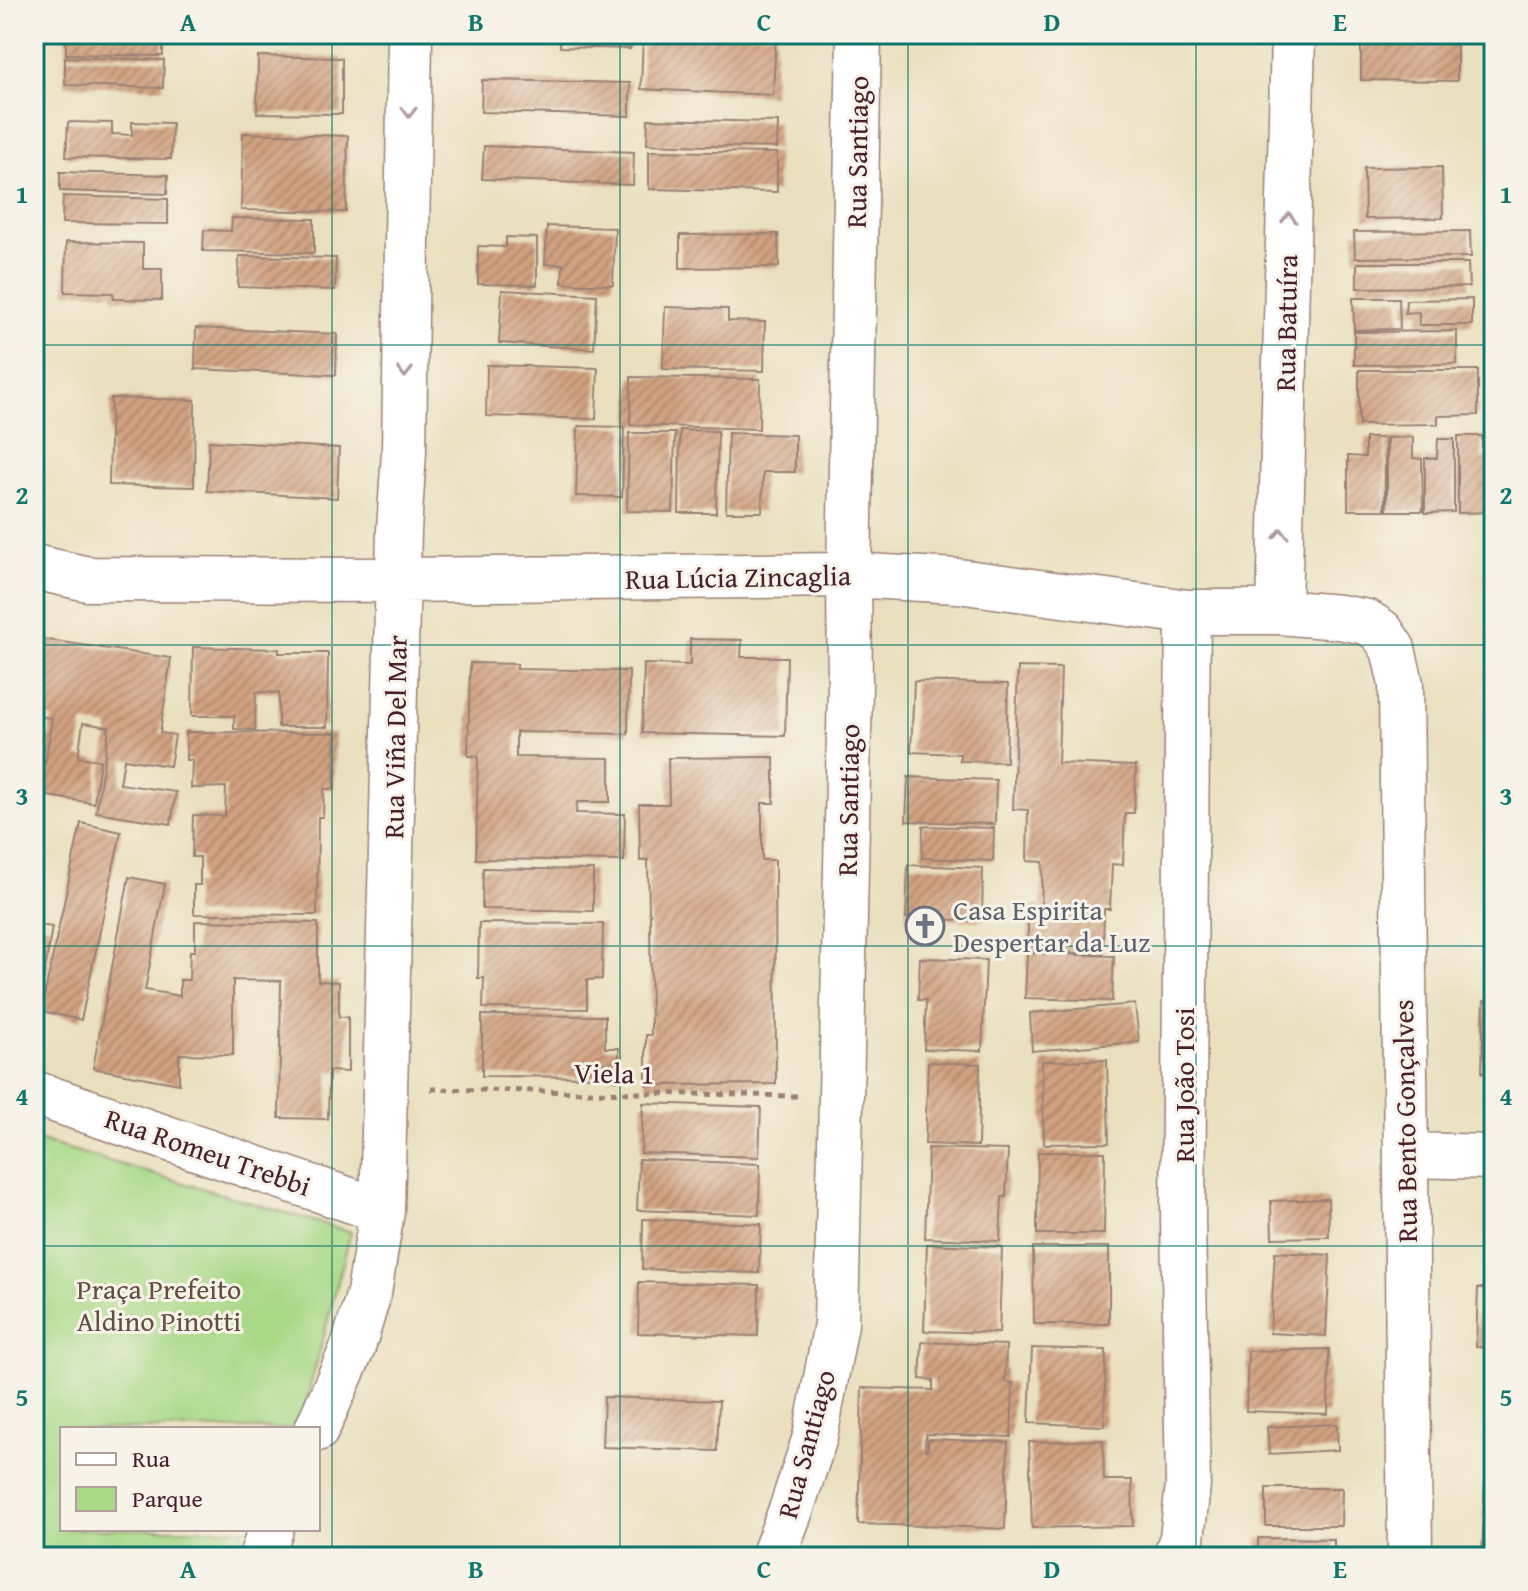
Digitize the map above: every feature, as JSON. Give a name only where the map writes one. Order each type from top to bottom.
[{"type":"street","name":"Rua Viña Del Mar","points":[[318,1427],[353,1347],[369,1293],[382,1211],[399,530],[404,452],[410,34]]},
{"type":"street","name":"Rua Santiago","points":[[773,1557],[815,1437],[836,1324],[850,703],[849,575],[859,34]]},
{"type":"street","name":"Rua Batuíra","points":[[1279,612],[1293,34]]},
{"type":"street","name":"Rua Lúcia Zincaglia","points":[[34,567],[88,579],[399,580],[849,575],[958,581],[1188,612],[1279,612],[1367,622],[1381,631],[1393,649],[1401,684]]},
{"type":"street","name":"Rua João Tosi","points":[[1175,1557],[1182,1538],[1188,1485],[1183,1220],[1188,612]]},
{"type":"street","name":"Rua Bento Gonçalves","points":[[1401,684],[1410,1557]]},
{"type":"street","name":"Rua Romeu Trebbi","points":[[34,1093],[382,1211]]},
{"type":"street","points":[[1406,1155],[1494,1157]]},
{"type":"street","points":[[261,1557],[270,1531]]},
{"type":"path","name":"Viela 1","points":[[386,1088],[842,1097]]},
{"type":"green space","name":"Praça Prefeito Aldino Pinotti","points":[[34,1139],[351,1232],[303,1414],[296,1427],[60,1427],[60,1531],[244,1531],[231,1557],[34,1557]]},
{"type":"building","points":[[66,34],[163,34],[163,56],[66,54]]},
{"type":"building","points":[[535,34],[635,34],[630,49],[560,47],[560,39],[535,38]]},
{"type":"building","points":[[643,34],[776,34],[773,95],[641,89]]},
{"type":"building","points":[[1361,34],[1457,34],[1457,81],[1361,80]]},
{"type":"building","points":[[258,56],[342,58],[342,114],[257,113]]},
{"type":"building","points":[[65,57],[164,60],[163,88],[65,85]]},
{"type":"building","points":[[482,80],[630,83],[630,116],[481,112]]},
{"type":"building","points":[[648,119],[778,122],[777,148],[647,144]]},
{"type":"building","points":[[68,122],[112,123],[112,134],[132,135],[132,122],[172,123],[171,159],[66,157]]},
{"type":"building","points":[[243,133],[348,136],[346,212],[241,210]]},
{"type":"building","points":[[484,146],[634,152],[633,185],[482,179]]},
{"type":"building","points":[[649,151],[777,153],[777,192],[649,189]]},
{"type":"building","points":[[1442,167],[1443,218],[1365,219],[1364,168]]},
{"type":"building","points":[[60,172],[168,175],[167,194],[60,191]]},
{"type":"building","points":[[63,196],[168,199],[168,224],[62,223]]},
{"type":"building","points":[[232,218],[314,219],[314,253],[203,251],[204,230],[231,231]]},
{"type":"building","points":[[547,226],[615,228],[613,285],[562,283],[563,264],[545,264]]},
{"type":"building","points":[[1470,231],[1471,257],[1355,258],[1354,232]]},
{"type":"building","points":[[778,234],[779,267],[680,268],[680,235]]},
{"type":"building","points":[[506,237],[537,238],[537,285],[478,284],[478,246],[506,247]]},
{"type":"building","points":[[66,242],[143,243],[143,269],[162,269],[162,300],[114,299],[113,293],[65,292]]},
{"type":"building","points":[[239,256],[336,258],[335,290],[238,287]]},
{"type":"building","points":[[1357,263],[1468,263],[1469,287],[1357,288]]},
{"type":"building","points":[[502,290],[597,295],[594,349],[499,343]]},
{"type":"building","points":[[1353,298],[1399,298],[1400,329],[1354,330]]},
{"type":"building","points":[[1472,299],[1472,325],[1419,325],[1419,312],[1405,313],[1406,300]]},
{"type":"building","points":[[665,307],[728,309],[728,321],[765,322],[764,371],[663,369]]},
{"type":"building","points":[[196,328],[337,334],[336,375],[195,369]]},
{"type":"building","points":[[1457,331],[1457,364],[1354,365],[1354,332]]},
{"type":"building","points":[[487,365],[598,368],[596,419],[486,416]]},
{"type":"building","points":[[1359,370],[1478,370],[1478,415],[1438,416],[1438,424],[1359,425]]},
{"type":"building","points":[[631,377],[760,379],[759,429],[630,425]]},
{"type":"building","points":[[111,398],[195,400],[194,487],[109,485]]},
{"type":"building","points":[[578,426],[624,427],[622,497],[576,496]]},
{"type":"building","points":[[680,430],[718,431],[716,513],[679,513]]},
{"type":"building","points":[[629,433],[675,433],[673,512],[627,511]]},
{"type":"building","points":[[728,433],[795,435],[795,472],[763,472],[762,512],[726,512]]},
{"type":"building","points":[[1458,436],[1482,436],[1482,458],[1494,458],[1494,512],[1458,513]]},
{"type":"building","points":[[1413,437],[1413,458],[1422,459],[1423,511],[1387,511],[1387,438]]},
{"type":"building","points":[[1365,438],[1385,438],[1385,510],[1348,510],[1348,456],[1365,457]]},
{"type":"building","points":[[1438,439],[1454,439],[1454,512],[1425,513],[1425,458],[1437,458]]},
{"type":"building","points":[[209,441],[339,448],[337,498],[207,491]]},
{"type":"building","points":[[34,638],[171,658],[160,733],[175,735],[170,766],[124,759],[120,784],[176,792],[171,824],[96,812],[109,727],[83,723],[78,757],[100,760],[94,803],[34,794],[34,762],[45,764],[52,718],[34,716]]},
{"type":"building","points":[[690,639],[742,640],[741,657],[787,657],[785,736],[642,733],[644,664],[690,665]]},
{"type":"building","points":[[193,647],[328,653],[327,727],[278,727],[279,693],[256,692],[255,730],[234,729],[234,716],[192,716]]},
{"type":"building","points":[[470,663],[517,664],[517,669],[629,671],[628,734],[516,732],[516,757],[610,758],[610,802],[577,802],[576,813],[625,814],[624,861],[476,859],[478,756],[468,756]]},
{"type":"building","points":[[1018,667],[1061,668],[1058,763],[1136,766],[1134,813],[1125,813],[1123,865],[1112,864],[1110,909],[1104,909],[1103,954],[1027,951],[1029,906],[1041,906],[1043,862],[1027,861],[1028,810],[1013,809]]},
{"type":"building","points":[[914,681],[1008,684],[1006,762],[960,761],[960,754],[911,752]]},
{"type":"building","points":[[186,732],[335,733],[334,789],[324,789],[323,817],[318,817],[317,915],[194,914],[194,885],[200,885],[200,857],[192,857],[193,815],[225,816],[226,787],[191,788],[192,760],[186,760]]},
{"type":"building","points":[[774,757],[774,803],[762,803],[762,860],[775,860],[776,1084],[646,1085],[646,1035],[651,1035],[650,913],[648,860],[640,861],[639,804],[669,804],[668,758]]},
{"type":"building","points":[[908,777],[996,780],[995,824],[906,821]]},
{"type":"building","points":[[81,823],[121,832],[81,1020],[41,1011]]},
{"type":"building","points":[[923,826],[994,828],[993,861],[922,858]]},
{"type":"building","points":[[908,865],[983,868],[982,921],[906,918]]},
{"type":"building","points":[[483,868],[593,870],[593,911],[482,909]]},
{"type":"building","points":[[129,877],[165,884],[145,990],[180,996],[180,980],[189,980],[190,951],[195,951],[195,921],[318,923],[318,981],[339,982],[339,1017],[348,1017],[348,1072],[329,1071],[328,1119],[279,1118],[281,981],[233,980],[233,1055],[179,1054],[179,1084],[93,1068]]},
{"type":"building","points":[[479,923],[603,924],[602,979],[587,980],[587,1009],[483,1008],[484,978],[478,978]]},
{"type":"building","points":[[34,924],[52,927],[36,1026],[34,1026]]},
{"type":"building","points":[[1027,953],[1114,956],[1112,1001],[1025,998]]},
{"type":"building","points":[[920,958],[986,960],[982,1051],[924,1049],[926,1000],[918,1000]]},
{"type":"building","points":[[1484,1001],[1494,1001],[1494,1073],[1482,1073]]},
{"type":"building","points":[[1135,1004],[1139,1042],[1032,1051],[1030,1013]]},
{"type":"building","points":[[482,1015],[605,1016],[605,1048],[619,1048],[618,1077],[482,1076]]},
{"type":"building","points":[[1107,1060],[1109,1143],[1044,1144],[1042,1061]]},
{"type":"building","points":[[928,1062],[980,1064],[978,1146],[925,1144]]},
{"type":"building","points":[[643,1103],[761,1107],[759,1157],[641,1153]]},
{"type":"building","points":[[928,1148],[1008,1150],[1000,1241],[925,1238]]},
{"type":"building","points":[[1038,1152],[1105,1152],[1104,1234],[1037,1234]]},
{"type":"building","points":[[639,1159],[760,1164],[759,1215],[637,1210]]},
{"type":"building","points":[[1328,1199],[1329,1237],[1272,1238],[1271,1201]]},
{"type":"building","points":[[643,1219],[761,1224],[759,1273],[642,1269]]},
{"type":"building","points":[[1488,1224],[1494,1224],[1494,1266],[1489,1266]]},
{"type":"building","points":[[927,1244],[1002,1247],[999,1333],[924,1331]]},
{"type":"building","points":[[1033,1247],[1109,1247],[1109,1324],[1034,1324]]},
{"type":"building","points":[[1275,1252],[1330,1255],[1326,1336],[1270,1333]]},
{"type":"building","points":[[639,1282],[759,1285],[758,1336],[638,1333]]},
{"type":"building","points":[[1478,1288],[1494,1288],[1494,1348],[1476,1347]]},
{"type":"building","points":[[922,1342],[1006,1345],[1005,1382],[1013,1383],[1011,1437],[926,1434],[925,1450],[928,1450],[928,1439],[1008,1442],[1005,1529],[858,1524],[862,1388],[933,1390],[933,1380],[920,1379]]},
{"type":"building","points":[[1032,1348],[1106,1350],[1104,1426],[1029,1423]]},
{"type":"building","points":[[1329,1349],[1328,1414],[1246,1411],[1248,1351]]},
{"type":"building","points":[[1489,1353],[1494,1353],[1494,1406],[1487,1406]]},
{"type":"building","points":[[604,1397],[719,1401],[717,1451],[602,1447]]},
{"type":"building","points":[[1488,1411],[1494,1411],[1494,1474],[1487,1473]]},
{"type":"building","points":[[1337,1424],[1338,1450],[1269,1454],[1267,1427]]},
{"type":"building","points":[[1103,1440],[1104,1480],[1132,1480],[1133,1526],[1032,1528],[1029,1442]]},
{"type":"building","points":[[1485,1482],[1494,1482],[1494,1556],[1482,1556]]},
{"type":"building","points":[[1266,1488],[1342,1488],[1341,1526],[1266,1526]]},
{"type":"building","points":[[1258,1538],[1334,1539],[1334,1557],[1258,1557]]},
{"type":"place","name":"Casa Espirita Despertar da Luz","points":[[925,926]]}]
